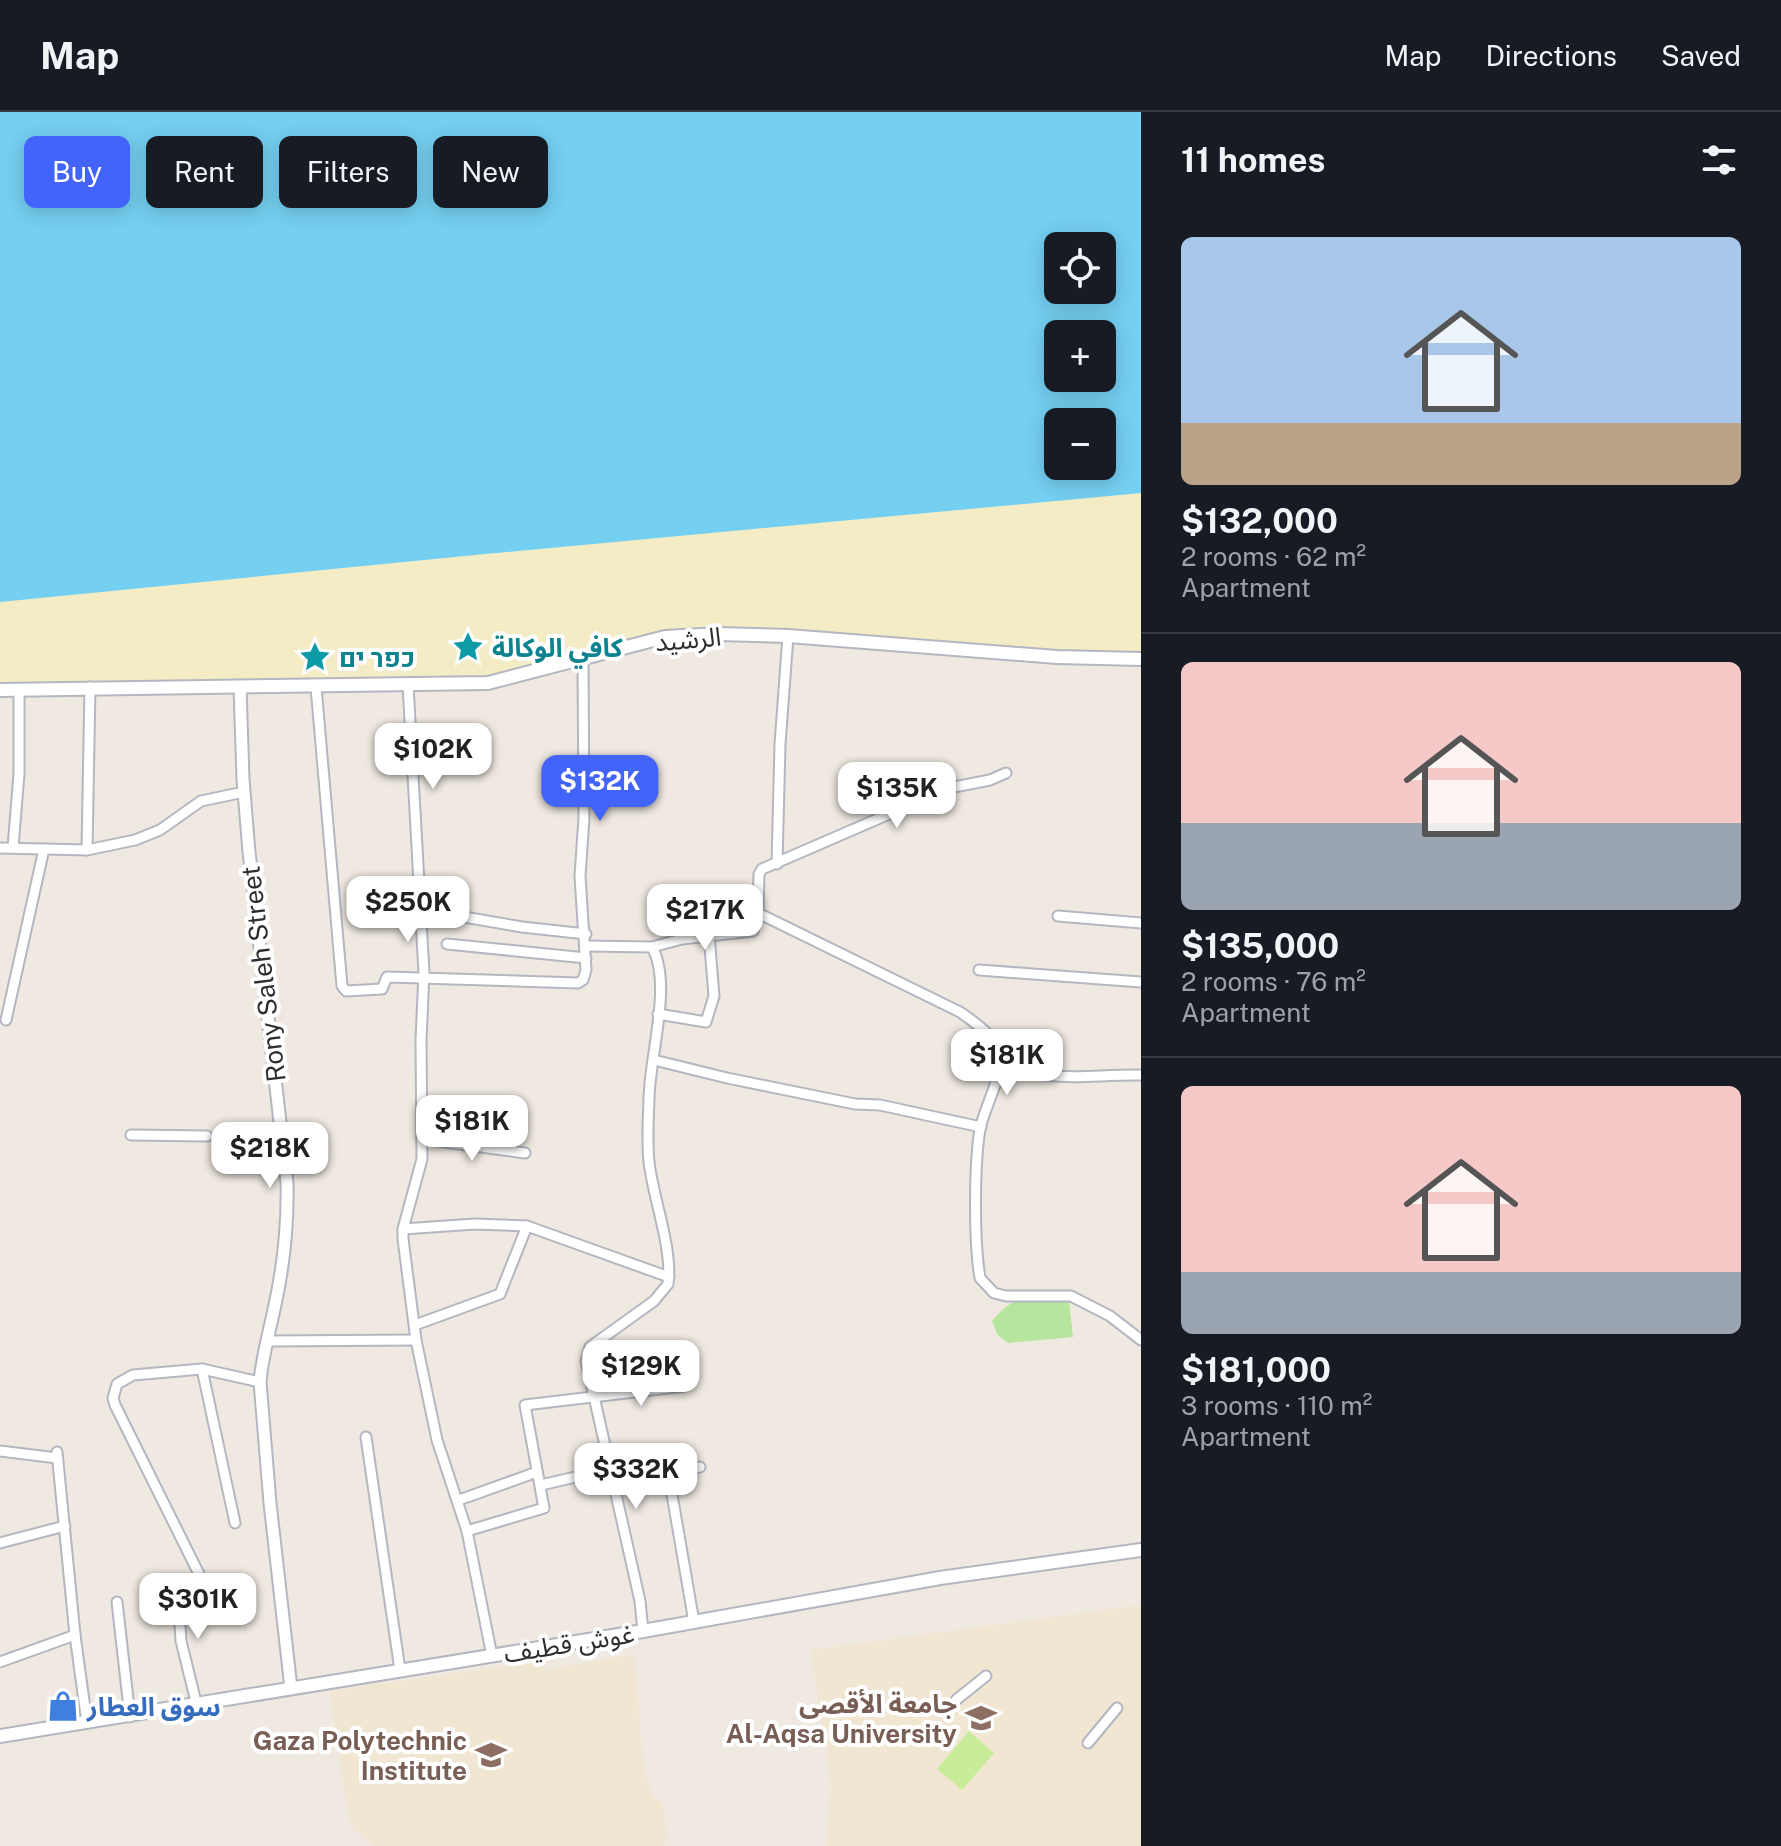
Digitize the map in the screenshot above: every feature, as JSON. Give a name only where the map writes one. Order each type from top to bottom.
[{"type":"main road","name":"الرشيد","points":[[0,690],[488,683],[665,637],[719,634],[788,636],[1057,657],[1141,659]]},
{"type":"main road","name":"غوش قطيف","points":[[0,1736],[197,1706],[940,1578],[1140,1549]]},
{"type":"street","points":[[777,864],[780,744],[788,636]]},
{"type":"street","points":[[316,687],[342,986],[346,991],[382,989],[387,977],[578,983],[583,980],[586,970],[580,876],[584,818],[583,659]]},
{"type":"street","points":[[408,685],[423,910],[422,1139],[420,1170],[403,1229],[416,1340],[437,1440],[467,1531],[492,1656]]},
{"type":"street","points":[[87,850],[90,687]]},
{"type":"street","name":"Rony Saleh Street","points":[[240,687],[244,792],[262,981],[287,1183],[283,1261],[260,1382],[291,1688]]},
{"type":"street","points":[[13,847],[19,774],[19,690]]},
{"type":"street","points":[[586,946],[652,947],[709,935],[753,931],[762,869],[949,788],[990,780],[1006,773]]},
{"type":"street","points":[[0,848],[87,850],[149,836],[201,801],[244,792]]},
{"type":"street","points":[[6,1020],[44,849]]},
{"type":"street","points":[[423,910],[586,934]]},
{"type":"street","points":[[758,913],[960,1012],[986,1031],[995,1044],[1000,1062],[981,1127],[977,1182],[980,1278],[994,1293],[1006,1296],[1071,1296],[1110,1316],[1141,1340]]},
{"type":"street","points":[[1058,916],[1141,923]]},
{"type":"street","points":[[658,1014],[706,1022],[714,996],[709,935]]},
{"type":"street","points":[[447,944],[586,958]]},
{"type":"street","points":[[643,1631],[640,1601],[586,1361],[587,1351],[661,1295],[668,1284],[649,1160],[649,1094],[660,961],[652,947]]},
{"type":"street","points":[[979,970],[1141,982]]},
{"type":"street","points":[[654,1060],[727,1078],[855,1104],[880,1105],[981,1127]]},
{"type":"street","points":[[1000,1062],[1032,1075],[1141,1075]]},
{"type":"street","points":[[131,1135],[207,1136]]},
{"type":"street","points":[[422,1139],[525,1153]]},
{"type":"street","points":[[403,1229],[475,1224],[527,1226],[669,1277]]},
{"type":"street","points":[[415,1325],[500,1294],[527,1226]]},
{"type":"street","points":[[267,1341],[416,1340]]},
{"type":"street","points":[[202,1369],[235,1523]]},
{"type":"street","points":[[199,1574],[113,1398],[117,1384],[133,1375],[202,1369],[260,1382]]},
{"type":"street","points":[[467,1531],[544,1508],[525,1405],[685,1386]]},
{"type":"street","points":[[366,1437],[400,1670]]},
{"type":"street","points":[[0,1451],[57,1455],[87,1723]]},
{"type":"street","points":[[694,1622],[670,1483],[672,1473],[700,1467]]},
{"type":"street","points":[[541,1485],[610,1469]]},
{"type":"street","points":[[459,1500],[537,1472]]},
{"type":"street","points":[[0,1543],[65,1526]]},
{"type":"street","points":[[175,1585],[181,1641],[197,1706]]},
{"type":"street","points":[[117,1602],[130,1717]]},
{"type":"street","points":[[0,1662],[75,1635]]},
{"type":"street","points":[[956,1700],[986,1676]]},
{"type":"street","points":[[1088,1743],[1117,1708]]},
{"type":"shaded area","name":"جامعة الأقصى Al-Aqsa University","points":[[1141,1605],[1141,1846],[826,1846],[831,1787],[811,1650]]},
{"type":"shaded area","name":"Gaza Polytechnic Institute","points":[[634,1654],[643,1761],[651,1794],[663,1804],[667,1838],[664,1846],[374,1846],[353,1829],[347,1809],[330,1691],[539,1661],[546,1670]]},
{"type":"green space","points":[[1033,1297],[1069,1301],[1073,1337],[1008,1343],[997,1334],[992,1321],[1001,1311],[1015,1301]]},
{"type":"green space","points":[[969,1731],[994,1753],[962,1790],[937,1769]]},
{"type":"sand","points":[[1141,474],[1141,654],[678,631],[628,639],[489,678],[0,684],[0,567],[1067,480],[1116,480],[1116,476]]},
{"type":"water","points":[[0,112],[1141,112],[1141,493],[0,602]]},
{"type":"place","name":"كافي الوكالة","points":[[468,647]]},
{"type":"place","name":"כפר ים","points":[[315,657]]},
{"type":"place","name":"سوق العطار","points":[[63,1706]]},
{"type":"place","name":"جامعة الأقصى Al-Aqsa University","points":[[981,1718]]},
{"type":"place","name":"Gaza Polytechnic Institute","points":[[491,1755]]}]
